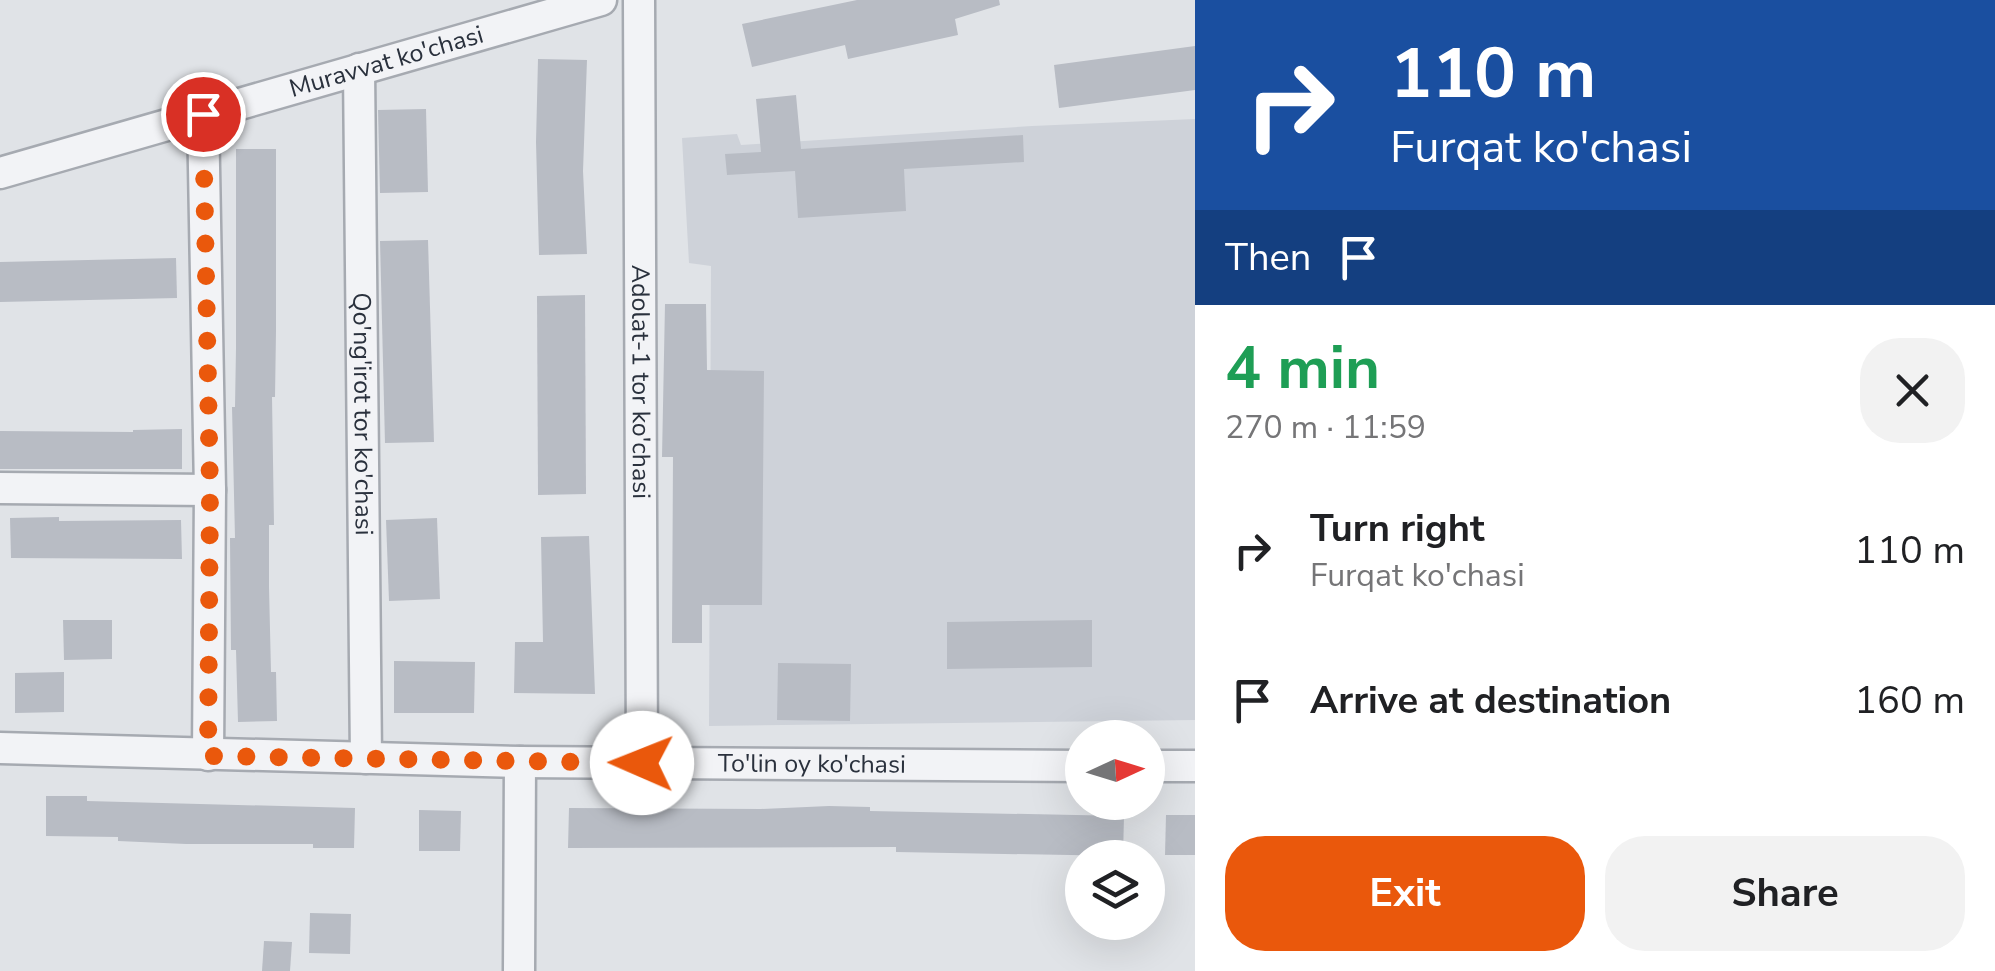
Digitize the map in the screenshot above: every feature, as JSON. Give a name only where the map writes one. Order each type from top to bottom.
[{"type":"street","name":"Muravvat ko'chasi","points":[[0,173],[601,0]]},
{"type":"street","name":"Adolat-1 tor ko'chasi","points":[[639,0],[642,763]]},
{"type":"street","name":"Qo'ng'irot tor ko'chasi","points":[[359,69],[366,758]]},
{"type":"street","points":[[203,114],[210,490],[208,756]]},
{"type":"street","points":[[0,488],[210,490]]},
{"type":"street","name":"To'lin oy ko'chasi","points":[[0,748],[520,762],[1065,766]]},
{"type":"street","points":[[518,971],[520,762]]},
{"type":"street","points":[[1165,766],[1195,766]]},
{"type":"shaded area","points":[[1195,119],[1195,720],[709,726],[711,266],[689,263],[682,138],[737,134],[741,145]]},
{"type":"building","points":[[857,0],[999,0],[1000,5],[955,19],[958,35],[848,59],[845,45],[752,67],[742,24]]},
{"type":"building","points":[[1195,46],[1195,90],[1059,108],[1054,65]]},
{"type":"building","points":[[538,59],[587,60],[583,171],[587,254],[539,255]]},
{"type":"building","points":[[796,95],[801,149],[1023,135],[1024,162],[904,169],[906,211],[798,218],[795,171],[727,175],[725,154],[761,152],[756,99]]},
{"type":"building","points":[[426,109],[428,192],[380,193],[378,110]]},
{"type":"building","points":[[236,149],[276,149],[274,525],[269,525],[269,587],[271,672],[276,672],[277,721],[238,722],[236,650],[231,650]]},
{"type":"building","points":[[428,240],[434,442],[385,443],[380,241]]},
{"type":"building","points":[[176,258],[177,298],[0,302],[0,262]]},
{"type":"building","points":[[585,295],[586,494],[538,495],[537,296]]},
{"type":"building","points":[[665,304],[706,304],[707,370],[764,371],[762,605],[702,605],[702,643],[672,643],[673,457],[662,457]]},
{"type":"building","points":[[182,429],[182,469],[0,469],[0,431]]},
{"type":"building","points":[[59,517],[59,521],[181,520],[182,559],[11,558],[10,518]]},
{"type":"building","points":[[437,518],[440,599],[389,601],[386,520]]},
{"type":"building","points":[[589,536],[595,694],[514,693],[515,642],[543,642],[541,537]]},
{"type":"building","points":[[63,620],[112,620],[112,659],[64,660]]},
{"type":"building","points":[[1092,620],[1092,667],[947,669],[947,622]]},
{"type":"building","points":[[394,661],[475,662],[474,713],[394,713]]},
{"type":"building","points":[[778,663],[851,664],[850,721],[777,720]]},
{"type":"building","points":[[64,672],[64,712],[15,713],[15,673]]},
{"type":"building","points":[[46,796],[87,796],[87,801],[355,808],[354,848],[46,836]]},
{"type":"building","points":[[829,806],[870,807],[870,811],[1065,815],[1065,820],[1124,820],[1123,840],[1065,840],[1065,855],[896,852],[896,847],[568,848],[569,808]]},
{"type":"building","points":[[419,810],[461,811],[460,851],[419,851]]},
{"type":"building","points":[[1166,815],[1195,815],[1195,855],[1165,855]]},
{"type":"building","points":[[310,913],[351,914],[350,954],[309,953]]},
{"type":"building","points":[[264,941],[292,942],[290,971],[262,971]]},
{"type":"route","points":[[203,114],[210,490],[208,756],[642,763]]}]
